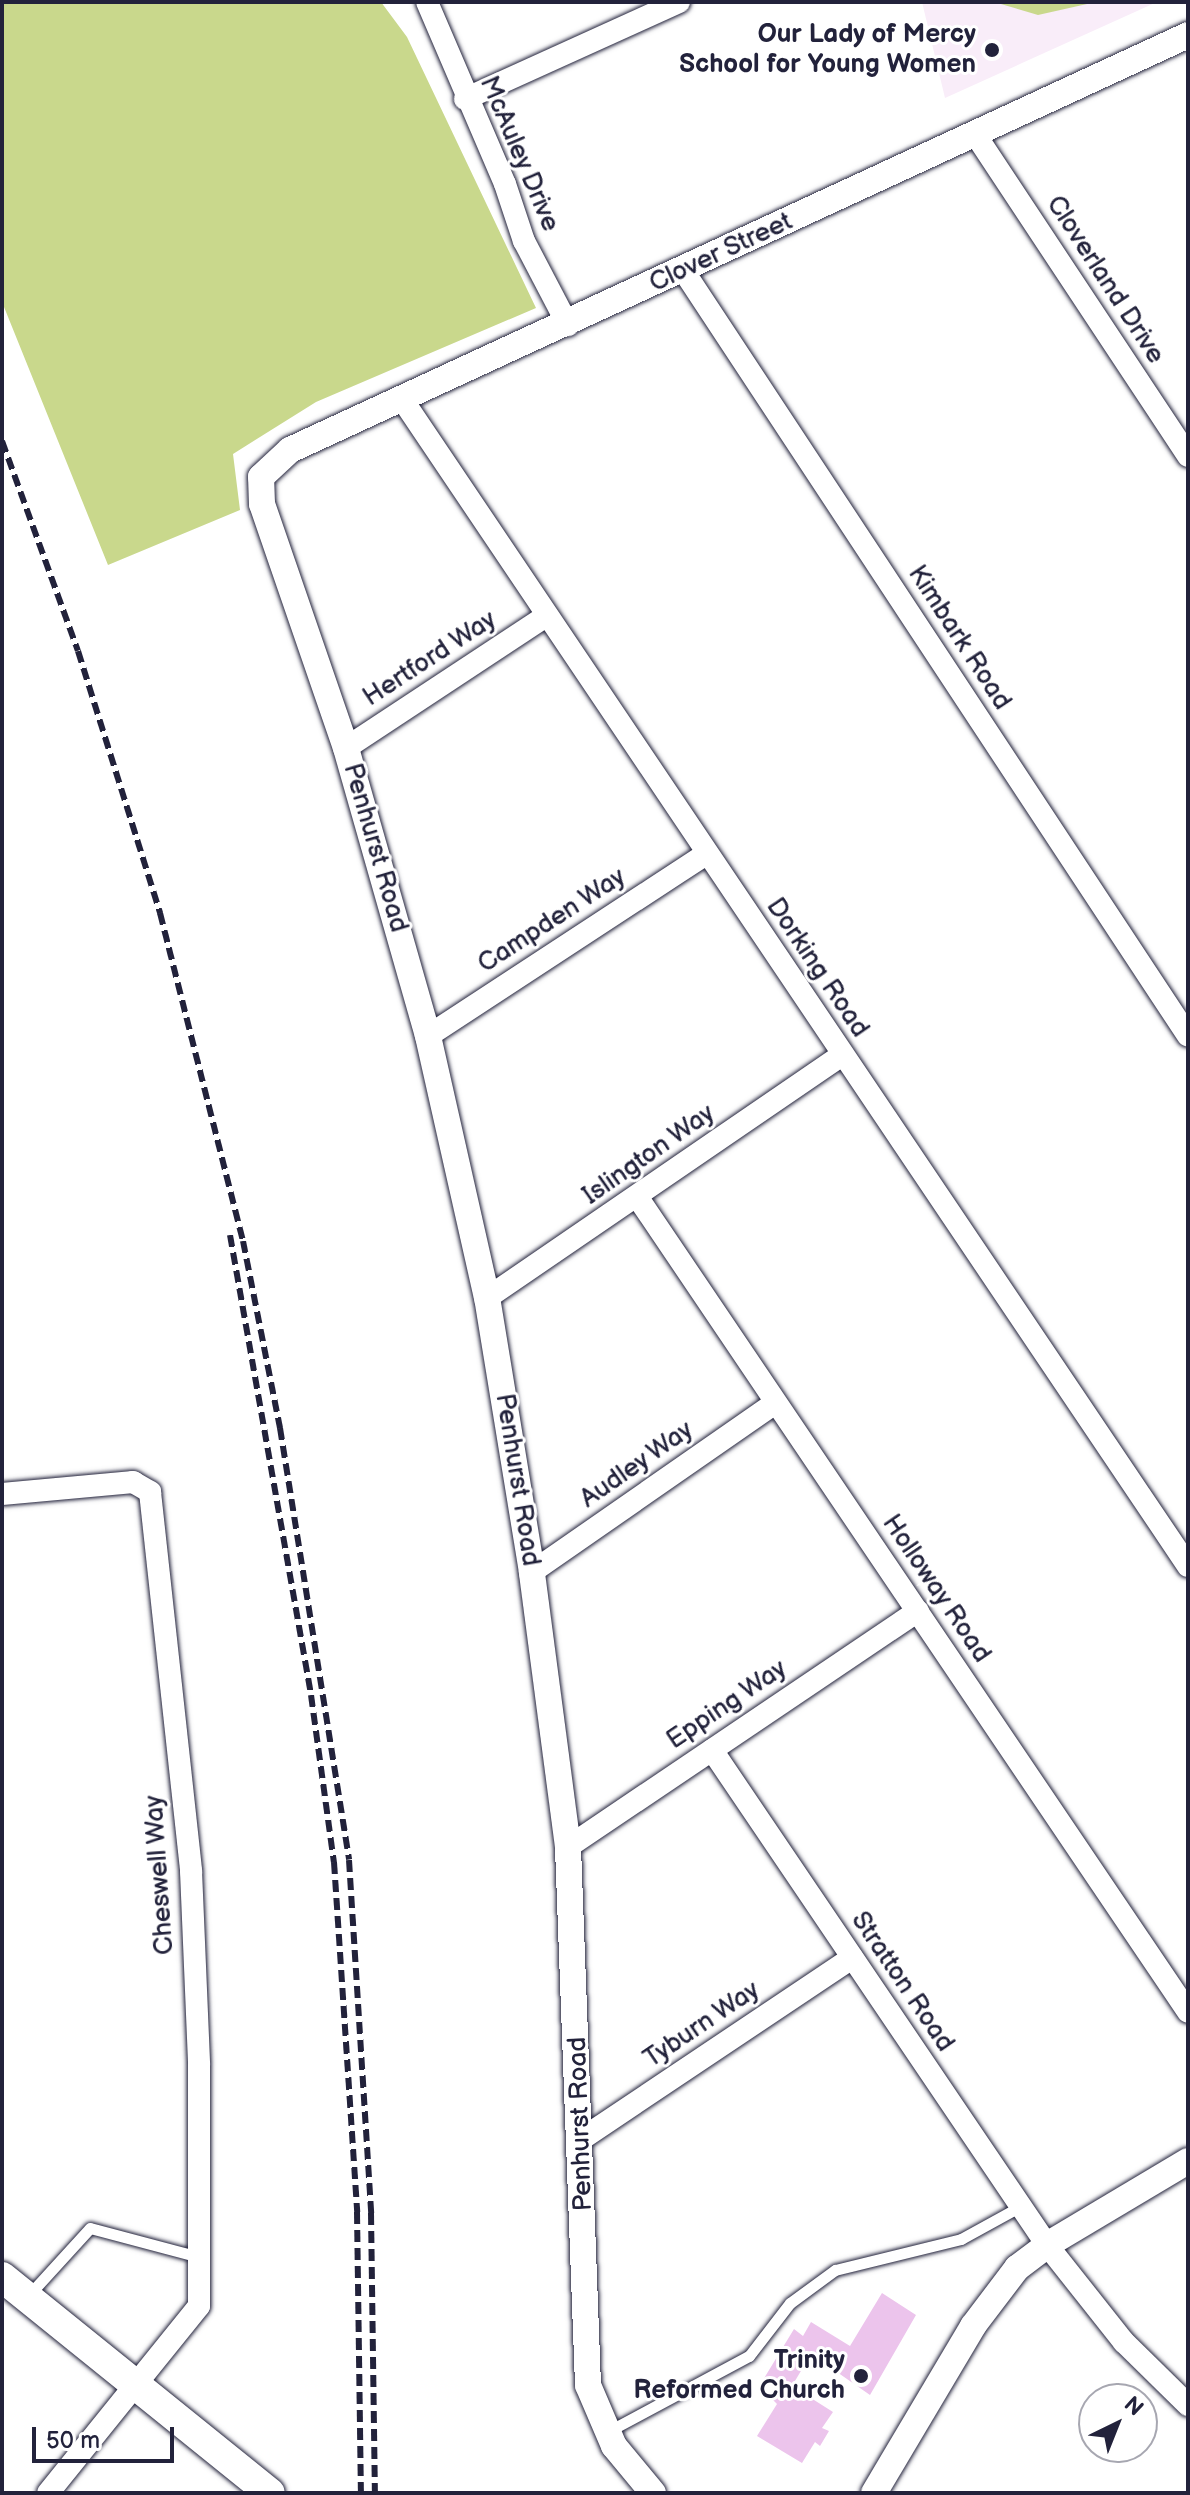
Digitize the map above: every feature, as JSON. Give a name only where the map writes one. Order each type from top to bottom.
[{"type":"main road","points":[[2,2277],[270,2493]]},
{"type":"street","name":"McAuley Drive","points":[[427,2],[465,99],[505,184],[524,241],[568,325]]},
{"type":"street","points":[[465,99],[679,2]]},
{"type":"street","name":"Clover Street","points":[[261,477],[290,450],[568,325],[1188,35]]},
{"type":"street","name":"Cloverland Drive","points":[[975,134],[1188,456]]},
{"type":"street","name":"Kimbark Road","points":[[683,270],[1188,1036]]},
{"type":"street","name":"Dorking Road","points":[[402,399],[545,617],[1188,1566]]},
{"type":"street","name":"Penhurst Road","points":[[261,477],[262,504],[346,748],[428,1036],[487,1298],[532,1572],[568,1847],[583,2138],[588,2385],[606,2432],[653,2493]]},
{"type":"street","name":"Hertford Way","points":[[346,748],[545,617]]},
{"type":"street","name":"Campden Way","points":[[428,1036],[706,854]]},
{"type":"street","name":"Islington Way","points":[[487,1298],[638,1198],[842,1055]]},
{"type":"street","name":"Holloway Road","points":[[638,1198],[774,1404],[918,1611],[1188,2012]]},
{"type":"street","name":"Audley Way","points":[[532,1572],[774,1404]]},
{"type":"street","name":"Cheswell Way","points":[[2,1494],[133,1482],[152,1498],[191,1871],[199,2306],[48,2493]]},
{"type":"street","name":"Epping Way","points":[[568,1847],[918,1611]]},
{"type":"street","name":"Stratton Road","points":[[712,1750],[1047,2245],[1124,2342],[1188,2405]]},
{"type":"street","name":"Tyburn Way","points":[[583,2138],[852,1958]]},
{"type":"street","points":[[874,2493],[994,2296],[1047,2245],[1188,2161]]},
{"type":"lane","points":[[606,2432],[749,2356],[790,2303],[835,2270],[961,2239],[1021,2206]]},
{"type":"lane","points":[[26,2298],[90,2228],[199,2257]]},
{"type":"shaded area","name":"Our Lady of Mercy School for Young Women","points":[[922,2],[1157,2],[945,98]]},
{"type":"green space","points":[[2,2],[381,2],[407,37],[536,308],[316,402],[233,454],[240,510],[108,565],[2,302]]},
{"type":"green space","points":[[994,2],[1096,2],[1038,15]]},
{"type":"building","name":"Trinity Reformed Church","points":[[882,2293],[916,2315],[870,2395],[811,2354],[792,2386],[833,2412],[822,2428],[829,2431],[820,2446],[815,2442],[802,2463],[757,2436],[777,2404],[769,2396],[775,2386],[763,2380],[794,2329],[803,2336],[811,2322],[850,2346]]},
{"type":"railway","points":[[2,441],[78,651],[160,913],[243,1241],[280,1428],[349,1860],[371,2213],[375,2493]]},
{"type":"railway","points":[[230,1235],[311,1695],[334,1862],[357,2212],[361,2493]]},
{"type":"place","name":"Our Lady of Mercy School for Young Women","points":[[992,50]]},
{"type":"place","name":"Trinity Reformed Church","points":[[861,2376]]}]
